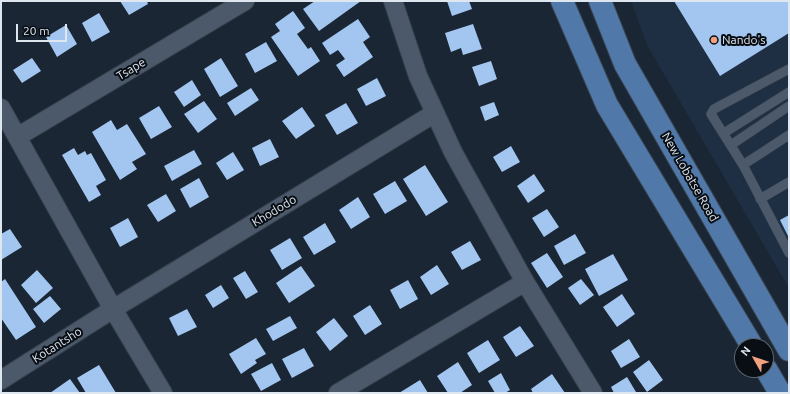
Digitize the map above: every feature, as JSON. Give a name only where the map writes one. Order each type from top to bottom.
[{"type":"main road","points":[[562,1],[607,105],[747,338]]},
{"type":"main road","name":"New Lobatse Road","points":[[600,1],[625,64],[789,350]]},
{"type":"main road","points":[[771,378],[780,393]]},
{"type":"street","name":"Tsape","points":[[17,136],[245,1]]},
{"type":"street","points":[[392,1],[418,76],[453,152],[525,282],[593,393]]},
{"type":"street","points":[[1,108],[113,309],[163,393]]},
{"type":"street","name":"Khododo","points":[[113,309],[435,113]]},
{"type":"street","points":[[338,393],[525,282]]},
{"type":"street","name":"Kotantsho","points":[[1,380],[113,309]]},
{"type":"lane","points":[[789,69],[714,109],[711,114],[713,120],[724,133],[743,165],[789,253]]},
{"type":"lane","points":[[724,133],[789,92]]},
{"type":"lane","points":[[731,145],[789,106]]},
{"type":"lane","points":[[743,165],[789,135]]},
{"type":"lane","points":[[760,199],[789,182]]},
{"type":"shaded area","points":[[631,1],[789,1],[789,288],[647,45]]},
{"type":"building","points":[[120,1],[147,1],[148,4],[129,15]]},
{"type":"building","points":[[315,1],[361,1],[319,31],[303,9]]},
{"type":"building","points":[[447,1],[469,1],[472,9],[452,16]]},
{"type":"building","points":[[674,1],[789,1],[789,33],[720,76]]},
{"type":"building","points":[[293,11],[305,28],[297,34],[308,49],[311,47],[320,61],[298,76],[271,37],[280,31],[275,24]]},
{"type":"building","points":[[99,13],[110,32],[92,42],[82,23]]},
{"type":"building","points":[[358,19],[370,37],[363,42],[373,57],[344,77],[336,65],[345,59],[338,50],[330,55],[322,43]]},
{"type":"building","points":[[473,24],[482,49],[463,55],[461,48],[451,52],[445,33]]},
{"type":"building","points":[[66,25],[77,44],[57,57],[46,37]]},
{"type":"building","points":[[266,42],[277,61],[255,73],[245,54]]},
{"type":"building","points":[[32,58],[41,71],[22,83],[13,70]]},
{"type":"building","points":[[221,58],[238,86],[220,97],[204,69]]},
{"type":"building","points":[[491,61],[497,79],[479,86],[472,67]]},
{"type":"building","points":[[377,78],[386,96],[366,106],[357,89]]},
{"type":"building","points":[[192,80],[201,95],[184,107],[174,92]]},
{"type":"building","points":[[251,88],[259,100],[235,116],[227,103]]},
{"type":"building","points":[[204,101],[217,119],[198,133],[184,114]]},
{"type":"building","points":[[494,102],[499,115],[485,121],[480,107]]},
{"type":"building","points":[[346,103],[358,123],[337,135],[325,115]]},
{"type":"building","points":[[159,106],[172,127],[151,139],[139,118]]},
{"type":"building","points":[[302,107],[315,126],[296,139],[282,121]]},
{"type":"building","points":[[111,120],[117,130],[127,124],[146,154],[132,162],[137,169],[120,180],[92,132]]},
{"type":"building","points":[[270,139],[279,157],[260,166],[252,148]]},
{"type":"building","points":[[511,146],[520,162],[502,172],[493,157]]},
{"type":"building","points":[[74,148],[78,155],[85,151],[87,155],[91,153],[106,180],[96,186],[101,195],[89,202],[62,155]]},
{"type":"building","points":[[194,150],[202,164],[172,181],[164,166]]},
{"type":"building","points":[[233,152],[244,170],[227,180],[216,163]]},
{"type":"building","points":[[425,165],[448,202],[426,216],[403,179]]},
{"type":"building","points":[[534,174],[545,191],[528,203],[517,186]]},
{"type":"building","points":[[199,178],[209,197],[190,208],[180,189]]},
{"type":"building","points":[[395,181],[407,201],[385,214],[373,194]]},
{"type":"building","points":[[166,194],[176,211],[158,222],[147,205]]},
{"type":"building","points":[[358,197],[370,217],[351,229],[339,210]]},
{"type":"building","points":[[547,209],[559,227],[544,237],[532,218]]},
{"type":"building","points":[[789,215],[789,238],[780,220]]},
{"type":"building","points":[[128,218],[138,237],[120,247],[110,228]]},
{"type":"building","points":[[325,223],[336,242],[314,255],[303,237]]},
{"type":"building","points":[[10,229],[22,247],[1,260],[1,234]]},
{"type":"building","points":[[575,234],[586,253],[564,265],[554,246]]},
{"type":"building","points":[[290,238],[302,258],[282,270],[270,250]]},
{"type":"building","points":[[470,241],[481,260],[462,270],[451,252]]},
{"type":"building","points":[[547,253],[563,277],[547,288],[531,263]]},
{"type":"building","points":[[613,254],[628,280],[599,296],[585,269]]},
{"type":"building","points":[[437,265],[449,284],[431,295],[420,277]]},
{"type":"building","points":[[301,266],[315,286],[289,303],[276,283]]},
{"type":"building","points":[[37,270],[53,288],[36,303],[21,285]]},
{"type":"building","points":[[245,271],[258,292],[246,299],[233,278]]},
{"type":"building","points":[[5,279],[36,327],[16,340],[1,318],[1,282]]},
{"type":"building","points":[[581,279],[594,295],[580,305],[568,288]]},
{"type":"building","points":[[408,280],[418,299],[400,309],[390,290]]},
{"type":"building","points":[[221,285],[229,298],[213,308],[205,295]]},
{"type":"building","points":[[622,294],[635,314],[617,327],[603,307]]},
{"type":"building","points":[[50,296],[61,309],[44,323],[33,309]]},
{"type":"building","points":[[370,305],[382,324],[365,335],[353,316]]},
{"type":"building","points":[[187,309],[197,327],[178,336],[169,318]]},
{"type":"building","points":[[290,316],[297,328],[273,341],[266,329]]},
{"type":"building","points":[[334,318],[348,336],[330,351],[316,332]]},
{"type":"building","points":[[520,326],[534,346],[516,357],[503,337]]},
{"type":"building","points":[[256,338],[266,354],[255,360],[257,363],[241,374],[229,354]]},
{"type":"building","points":[[629,339],[640,357],[621,368],[611,351]]},
{"type":"building","points":[[488,340],[500,360],[479,373],[467,353]]},
{"type":"building","points":[[304,348],[314,366],[292,378],[282,359]]},
{"type":"building","points":[[649,360],[663,380],[647,392],[633,372]]},
{"type":"building","points":[[458,362],[472,385],[460,393],[448,393],[437,376]]},
{"type":"building","points":[[272,363],[281,380],[261,391],[251,374]]},
{"type":"building","points":[[99,365],[116,393],[86,393],[77,378]]},
{"type":"building","points":[[501,373],[510,390],[505,393],[495,393],[488,381]]},
{"type":"building","points":[[552,374],[565,393],[533,393],[531,389]]},
{"type":"building","points":[[627,377],[636,392],[614,393],[611,387]]},
{"type":"building","points":[[70,379],[80,393],[50,393]]},
{"type":"building","points":[[420,380],[428,393],[399,393]]},
{"type":"place","name":"Nando's","points":[[714,40]]}]
